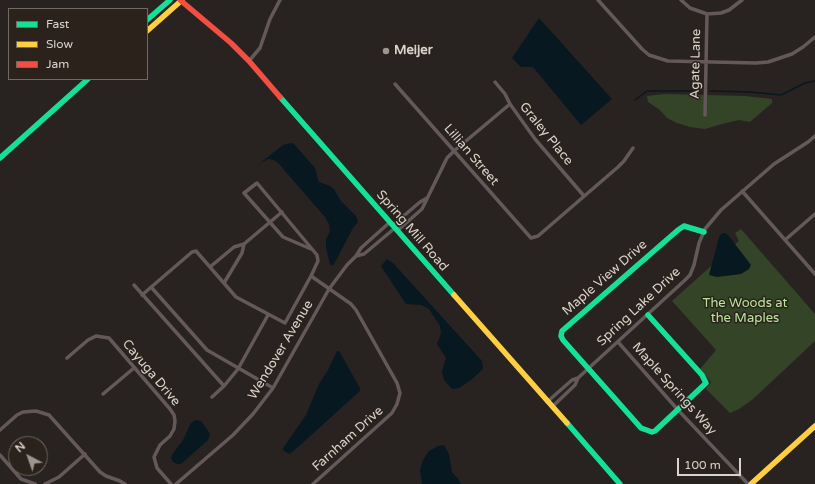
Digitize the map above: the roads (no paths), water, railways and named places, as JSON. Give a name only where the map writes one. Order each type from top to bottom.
[{"type":"street","points":[[148,19],[170,0]]},
{"type":"street","points":[[148,30],[181,0]]},
{"type":"street","name":"Spring Mill Road","points":[[181,0],[249,60],[620,484]]},
{"type":"street","points":[[249,60],[260,48],[270,19],[280,0]]},
{"type":"street","points":[[598,0],[636,43],[649,55],[668,61],[768,62],[792,54],[815,37]]},
{"type":"street","points":[[681,0],[690,8],[707,14],[714,14],[729,10],[742,0]]},
{"type":"street","name":"Agate Lane","points":[[705,115],[707,14]]},
{"type":"street","points":[[0,158],[87,80]]},
{"type":"street","name":"Graley Place","points":[[495,82],[505,94],[510,104],[535,139],[584,196]]},
{"type":"street","name":"Lillian Street","points":[[395,84],[528,236],[532,238],[538,236],[584,196]]},
{"type":"street","points":[[356,256],[361,248],[422,209],[426,198],[447,158],[510,104]]},
{"type":"street","name":"Spring Lake Drive","points":[[547,402],[572,380],[578,378],[690,275],[705,229],[721,210],[774,164],[815,136]]},
{"type":"street","points":[[584,196],[624,161],[633,148]]},
{"type":"street","points":[[142,295],[192,252],[196,251],[236,297],[285,324],[318,261],[317,255],[257,183],[244,194],[283,237],[311,249]]},
{"type":"street","points":[[742,191],[815,274]]},
{"type":"street","points":[[394,227],[426,198]]},
{"type":"street","points":[[210,267],[234,246],[244,244],[282,212]]},
{"type":"street","points":[[785,240],[815,214]]},
{"type":"street","name":"Maple View Drive","points":[[589,368],[563,340],[561,336],[564,328],[678,230],[684,226],[704,232]]},
{"type":"street","name":"Wendover Avenue","points":[[176,484],[233,435],[253,414],[273,388],[329,289],[347,265],[356,256],[364,254],[394,227]]},
{"type":"street","points":[[224,283],[242,253],[244,244]]},
{"type":"street","points":[[311,276],[329,289]]},
{"type":"street","points":[[134,285],[224,386]]},
{"type":"street","points":[[151,287],[207,350],[273,388]]},
{"type":"street","name":"Farnham Drive","points":[[313,484],[392,413],[397,404],[400,393],[397,383],[356,310],[351,304],[329,289]]},
{"type":"street","points":[[212,397],[224,386],[238,369],[268,315]]},
{"type":"street","points":[[589,368],[641,428],[645,430],[652,432],[679,410],[705,385],[705,380],[648,315]]},
{"type":"street","name":"Cayuga Drive","points":[[67,358],[88,340],[96,336],[109,338],[174,415],[174,429],[170,436],[160,445],[154,457],[157,468],[171,484]]},
{"type":"street","name":"Maple Springs Way","points":[[618,342],[679,410],[749,484]]},
{"type":"street","points":[[103,394],[134,368]]},
{"type":"street","points":[[552,408],[576,386],[578,378]]},
{"type":"street","points":[[0,430],[16,415],[23,412],[42,412],[49,415],[106,476],[125,484]]},
{"type":"street","points":[[749,484],[815,426]]},
{"type":"street","points":[[45,484],[59,477],[85,454]]},
{"type":"street","points":[[0,455],[22,479],[35,484]]},
{"type":"water","points":[[539,18],[612,99],[581,125],[533,67],[521,67],[512,58]]},
{"type":"water","points":[[291,143],[294,144],[315,168],[319,182],[334,189],[341,201],[356,216],[358,222],[353,228],[333,266],[330,264],[326,248],[326,240],[330,231],[329,224],[325,217],[279,164],[274,160],[268,159],[259,164],[283,145]]},
{"type":"water","points":[[723,233],[728,235],[751,265],[749,269],[741,274],[717,277],[709,275],[720,235]]},
{"type":"water","points":[[387,259],[393,263],[482,361],[483,369],[459,388],[452,389],[444,380],[442,371],[446,358],[437,344],[441,333],[440,326],[429,309],[421,305],[406,304],[381,266]]},
{"type":"water","points":[[337,351],[339,351],[360,388],[360,391],[290,454],[287,453],[283,450],[283,448],[306,415],[319,384]]},
{"type":"water","points":[[196,420],[201,421],[210,434],[208,440],[181,464],[177,464],[173,462],[171,458],[173,453],[183,440],[191,423]]},
{"type":"water","points":[[444,445],[449,454],[452,472],[461,484],[422,484],[420,470],[423,460],[429,451],[438,446]]},
{"type":"waterway","points":[[710,91],[750,92],[781,95],[805,83],[815,81]]},
{"type":"waterway","points":[[635,100],[647,91],[699,91]]},
{"type":"place","name":"Meijer","points":[[386,51]]},
{"type":"park label","name":"The Woods at the Maples","points":[[745,312]]}]
